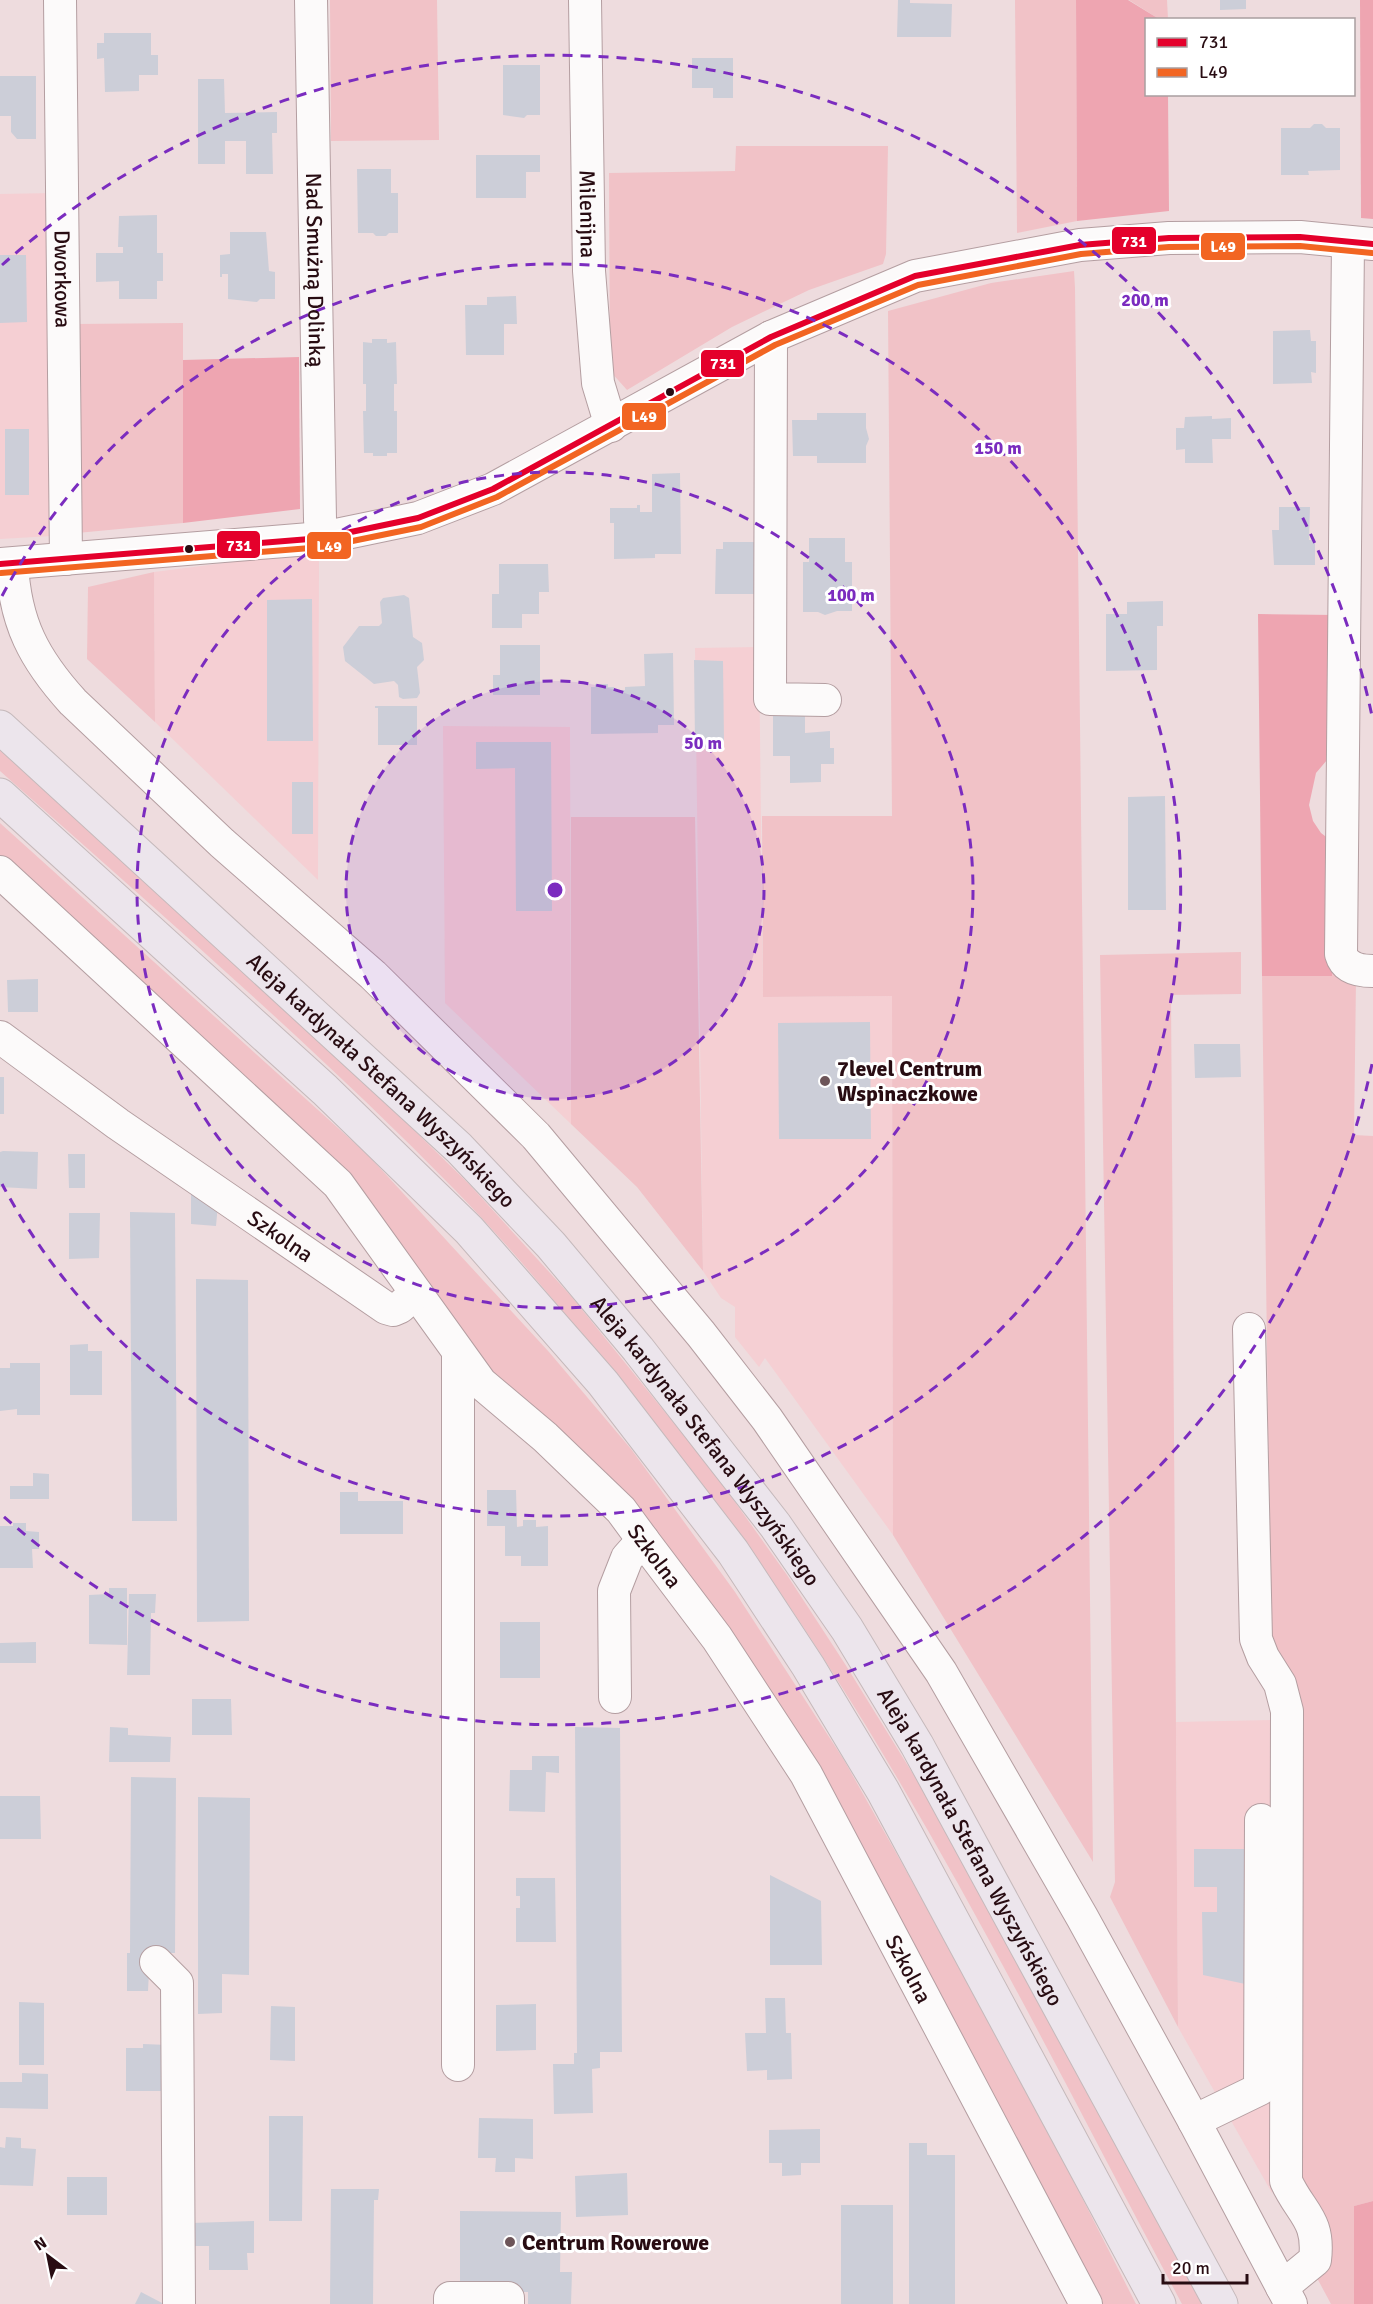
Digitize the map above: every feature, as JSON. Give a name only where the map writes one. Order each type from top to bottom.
[{"type":"main road","name":"Aleja kardynała Stefana Wyszyńskiego","points":[[0,727],[459,1148],[551,1245],[631,1340],[775,1525],[847,1629],[916,1745],[1221,2304]]},
{"type":"main road","name":"Aleja kardynała Stefana Wyszyńskiego","points":[[0,795],[324,1090],[470,1230],[603,1383],[733,1552],[808,1666],[883,1791],[1160,2304]]},
{"type":"street","name":"Dworkowa","points":[[60,0],[66,559]]},
{"type":"street","name":"Nad Smużną Dolinką","points":[[311,0],[322,538]]},
{"type":"street","name":"Milenijna","points":[[585,0],[589,271],[598,383],[612,426]]},
{"type":"street","points":[[1249,1329],[1256,1639],[1263,1657],[1280,1684],[1287,1711],[1286,2181],[1314,2226],[1317,2244],[1315,2260],[1286,2295],[1082,1917],[941,1672],[767,1419],[701,1334],[536,1136],[373,975],[222,843],[73,702],[53,680],[35,654],[22,622],[6,564],[322,538],[418,518],[493,489],[612,426],[771,337],[915,276],[1080,245],[1169,238],[1262,236],[1361,243],[1341,954],[1347,964],[1361,971],[1373,971]]},
{"type":"street","points":[[771,337],[770,699],[825,700]]},
{"type":"street","points":[[0,872],[338,1184],[416,1293]]},
{"type":"street","name":"Szkolna","points":[[0,1037],[118,1124],[386,1308],[393,1310],[400,1307],[416,1293],[481,1383],[545,1437],[621,1510],[717,1638],[806,1774],[1086,2304]]},
{"type":"street","points":[[458,1352],[458,2065]]},
{"type":"street","points":[[615,1696],[614,1591],[627,1558],[643,1540]]},
{"type":"street","points":[[1194,2121],[1260,2089],[1261,1820]]},
{"type":"street","points":[[156,1962],[177,1983],[180,2304]]},
{"type":"street","points":[[450,2304],[450,2298],[508,2298],[508,2304]]},
{"type":"shaded area","points":[[330,0],[437,0],[439,140],[331,141]]},
{"type":"shaded area","points":[[1015,0],[1076,0],[1077,221],[1017,233]]},
{"type":"shaded area","points":[[1076,0],[1128,0],[1157,18],[1145,18],[1145,96],[1168,96],[1169,211],[1077,221]]},
{"type":"shaded area","points":[[1129,0],[1167,0],[1168,18],[1157,18]]},
{"type":"shaded area","points":[[1360,0],[1373,0],[1373,219],[1361,218]]},
{"type":"shaded area","points":[[736,146],[888,146],[886,254],[883,264],[809,290],[732,327],[627,390],[610,371],[609,173],[735,171]]},
{"type":"shaded area","points":[[53,193],[52,536],[0,539],[0,194]]},
{"type":"shaded area","points":[[1074,271],[1093,1862],[893,1535],[892,996],[763,997],[762,816],[892,816],[888,311],[991,283]]},
{"type":"shaded area","points":[[183,323],[183,523],[77,533],[76,324]]},
{"type":"shaded area","points":[[299,357],[300,509],[183,523],[183,360]]},
{"type":"shaded area","points":[[319,551],[318,880],[155,722],[154,572]]},
{"type":"shaded area","points":[[154,572],[155,722],[87,659],[88,587]]},
{"type":"shaded area","points":[[1258,614],[1335,615],[1333,753],[1316,773],[1309,805],[1313,821],[1321,833],[1333,842],[1332,976],[1262,976]]},
{"type":"shaded area","points":[[759,647],[763,997],[892,996],[893,1535],[765,1358],[759,1367],[735,1337],[735,1307],[721,1298],[703,1271],[695,648]]},
{"type":"shaded area","points":[[443,726],[570,727],[571,1124],[445,1003]]},
{"type":"shaded area","points":[[0,749],[331,1049],[468,1183],[571,1296],[715,1474],[787,1575],[944,1824],[1035,1988],[1202,2304],[1182,2304],[1015,1988],[899,1780],[837,1679],[771,1579],[701,1483],[557,1304],[476,1212],[400,1135],[288,1029],[0,771]]},
{"type":"shaded area","points":[[571,817],[695,817],[703,1271],[637,1187],[571,1124]]},
{"type":"shaded area","points":[[0,823],[368,1155],[549,1352],[631,1449],[735,1592],[844,1760],[1010,2056],[1136,2304],[1101,2304],[815,1773],[519,1400],[475,1354],[429,1295],[0,857]]},
{"type":"shaded area","points":[[1241,952],[1241,994],[1171,995],[1178,2027],[1110,1897],[1115,1882],[1100,955]]},
{"type":"shaded area","points":[[1332,968],[1356,980],[1354,1135],[1373,1136],[1373,2201],[1354,2206],[1354,2304],[1331,2304],[1317,2278],[1327,2261],[1298,2189],[1271,1647],[1262,976],[1331,976]]},
{"type":"shaded area","points":[[1272,1720],[1272,2193],[1178,2027],[1176,1722]]},
{"type":"shaded area","points":[[1373,2201],[1373,2304],[1354,2304],[1354,2206]]},
{"type":"building","points":[[898,0],[910,0],[910,3],[952,4],[951,37],[897,37]]},
{"type":"building","points":[[1220,0],[1246,0],[1246,9],[1220,10]]},
{"type":"building","points":[[104,33],[151,33],[151,55],[158,55],[158,75],[139,75],[139,91],[105,92],[104,58],[97,59],[97,43],[104,43]]},
{"type":"building","points":[[692,58],[733,58],[733,98],[713,98],[713,88],[692,88]]},
{"type":"building","points":[[503,65],[540,65],[540,115],[527,115],[524,118],[503,115]]},
{"type":"building","points":[[0,76],[36,76],[36,139],[17,139],[11,132],[11,116],[0,116]]},
{"type":"building","points":[[198,79],[224,79],[225,113],[277,112],[277,133],[272,133],[273,174],[246,174],[246,141],[225,141],[225,164],[198,164]]},
{"type":"building","points":[[1314,124],[1322,124],[1326,128],[1340,128],[1340,170],[1308,171],[1309,175],[1281,175],[1281,128],[1310,128]]},
{"type":"building","points":[[476,155],[540,155],[540,172],[526,172],[526,198],[476,198]]},
{"type":"building","points":[[357,169],[391,169],[391,193],[398,193],[398,233],[376,236],[373,233],[358,233]]},
{"type":"building","points":[[157,215],[157,253],[163,253],[163,281],[157,281],[157,299],[119,299],[119,281],[96,282],[96,253],[123,253],[123,247],[118,247],[119,216]]},
{"type":"building","points":[[230,232],[266,232],[269,271],[275,272],[275,299],[260,299],[257,302],[228,299],[228,274],[222,274],[220,277],[220,255],[230,254]]},
{"type":"building","points":[[0,255],[26,255],[27,322],[0,323]]},
{"type":"building","points":[[516,296],[517,324],[504,324],[504,355],[466,355],[465,305],[487,305],[487,297]]},
{"type":"building","points":[[1310,330],[1311,341],[1316,341],[1316,373],[1311,372],[1312,383],[1273,384],[1273,331]]},
{"type":"building","points":[[372,339],[387,339],[387,343],[396,342],[397,384],[394,384],[394,411],[397,411],[397,453],[387,453],[387,456],[373,456],[373,453],[364,453],[363,411],[366,411],[366,384],[363,384],[363,342],[372,343]]},
{"type":"building","points":[[817,413],[866,413],[869,439],[866,446],[866,463],[817,463],[817,456],[793,456],[792,420],[817,420]]},
{"type":"building","points":[[1212,416],[1212,419],[1231,418],[1231,439],[1212,439],[1213,463],[1185,463],[1185,449],[1176,450],[1176,428],[1184,428],[1185,417]]},
{"type":"building","points":[[5,429],[29,429],[29,495],[5,495]]},
{"type":"building","points":[[680,473],[681,554],[655,554],[655,558],[614,559],[614,523],[610,523],[610,508],[637,508],[637,505],[640,505],[640,512],[652,512],[652,474]]},
{"type":"building","points":[[1279,507],[1310,507],[1309,540],[1315,540],[1315,565],[1274,565],[1272,530],[1279,530]]},
{"type":"building","points":[[809,538],[845,538],[845,562],[852,562],[852,611],[837,611],[825,615],[818,612],[803,612],[803,562],[809,562]]},
{"type":"building","points":[[723,542],[754,542],[754,594],[715,594],[716,549],[723,549]]},
{"type":"building","points":[[499,564],[548,564],[549,592],[539,592],[539,614],[522,614],[522,628],[492,628],[492,594],[499,594]]},
{"type":"building","points":[[404,595],[409,598],[413,637],[422,643],[424,660],[417,667],[420,693],[417,698],[403,699],[399,697],[398,685],[394,681],[374,684],[345,661],[343,647],[359,626],[379,626],[382,623],[380,602],[383,598]]},
{"type":"building","points":[[312,599],[313,741],[267,741],[267,600]]},
{"type":"building","points":[[1163,601],[1163,626],[1157,626],[1157,670],[1106,671],[1106,614],[1127,614],[1127,602]]},
{"type":"building","points":[[500,645],[540,645],[540,695],[493,695],[493,675],[500,675]]},
{"type":"building","points":[[673,653],[674,725],[658,725],[658,733],[591,734],[591,687],[595,687],[595,684],[608,684],[608,687],[614,687],[615,690],[625,690],[625,687],[645,686],[644,654]]},
{"type":"building","points":[[694,660],[723,661],[724,742],[695,742]]},
{"type":"building","points":[[375,706],[417,706],[417,745],[378,745],[378,708]]},
{"type":"building","points":[[773,716],[805,716],[805,733],[830,731],[830,748],[834,748],[834,764],[821,764],[821,782],[790,783],[790,756],[773,756]]},
{"type":"building","points":[[476,742],[551,742],[552,911],[516,911],[515,768],[476,769]]},
{"type":"building","points":[[292,782],[313,782],[313,834],[292,834]]},
{"type":"building","points":[[1165,796],[1166,910],[1128,910],[1128,797]]},
{"type":"building","points":[[38,979],[38,1012],[8,1012],[7,980]]},
{"type":"building","name":"7level Centrum Wspinaczkowe","points":[[870,1022],[871,1139],[779,1139],[778,1023]]},
{"type":"building","points":[[1194,1044],[1240,1044],[1241,1077],[1195,1078]]},
{"type":"building","points":[[0,1077],[4,1077],[4,1114],[0,1114]]},
{"type":"building","points":[[0,1152],[38,1152],[37,1189],[0,1187]]},
{"type":"building","points":[[68,1154],[85,1154],[85,1188],[69,1188]]},
{"type":"building","points":[[191,1188],[218,1204],[216,1226],[191,1224]]},
{"type":"building","points":[[130,1212],[175,1213],[177,1521],[132,1521]]},
{"type":"building","points":[[69,1213],[100,1213],[99,1258],[69,1259]]},
{"type":"building","points":[[196,1279],[248,1280],[249,1621],[197,1622]]},
{"type":"building","points":[[88,1344],[88,1351],[102,1351],[102,1395],[70,1395],[70,1345]]},
{"type":"building","points":[[10,1363],[40,1363],[40,1415],[17,1415],[17,1409],[0,1411],[0,1368],[10,1368]]},
{"type":"building","points":[[33,1473],[49,1474],[49,1499],[10,1499],[10,1486],[33,1486]]},
{"type":"building","points":[[487,1490],[516,1490],[517,1527],[523,1526],[523,1520],[536,1520],[536,1527],[548,1526],[548,1566],[521,1566],[521,1556],[505,1556],[505,1526],[487,1526]]},
{"type":"building","points":[[340,1492],[358,1492],[358,1501],[403,1501],[403,1534],[340,1534]]},
{"type":"building","points":[[13,1523],[26,1523],[26,1531],[39,1532],[39,1549],[32,1549],[33,1568],[0,1568],[0,1526],[13,1526]]},
{"type":"building","points":[[109,1588],[127,1588],[127,1645],[89,1644],[89,1595],[109,1594]]},
{"type":"building","points":[[129,1594],[156,1594],[155,1613],[151,1613],[150,1675],[127,1675]]},
{"type":"building","points":[[500,1622],[540,1622],[540,1678],[500,1678]]},
{"type":"building","points":[[36,1642],[36,1663],[0,1663],[0,1643]]},
{"type":"building","points":[[192,1699],[231,1699],[232,1735],[192,1735]]},
{"type":"building","points":[[110,1727],[128,1728],[128,1735],[171,1737],[170,1762],[109,1762]]},
{"type":"building","points":[[575,1727],[620,1728],[622,2052],[600,2052],[600,2068],[592,2069],[593,2113],[554,2114],[553,2064],[574,2064],[574,2053],[577,2053]]},
{"type":"building","points":[[532,1756],[559,1756],[559,1773],[546,1772],[545,1812],[509,1811],[510,1770],[532,1770]]},
{"type":"building","points":[[131,1777],[176,1778],[175,1953],[150,1953],[148,1991],[127,1991],[127,1953],[130,1953]]},
{"type":"building","points":[[0,1796],[40,1796],[41,1839],[0,1839]]},
{"type":"building","points":[[198,1797],[250,1798],[249,1975],[222,1974],[222,2013],[198,2014]]},
{"type":"building","points":[[1194,1849],[1249,1849],[1250,1985],[1203,1975],[1202,1912],[1217,1912],[1217,1887],[1194,1887]]},
{"type":"building","points":[[770,1875],[821,1901],[822,1965],[770,1965]]},
{"type":"building","points":[[516,1878],[555,1878],[556,1942],[516,1942],[516,1908],[520,1908],[520,1896],[516,1896]]},
{"type":"building","points":[[765,1998],[785,1998],[786,2033],[791,2033],[792,2079],[767,2080],[767,2070],[747,2071],[745,2033],[766,2033]]},
{"type":"building","points":[[19,2002],[44,2003],[44,2065],[19,2065]]},
{"type":"building","points":[[536,2004],[536,2050],[496,2051],[496,2005]]},
{"type":"building","points":[[271,2006],[295,2007],[295,2061],[270,2060]]},
{"type":"building","points":[[143,2044],[168,2045],[168,2091],[126,2091],[126,2048],[143,2048]]},
{"type":"building","points":[[22,2073],[48,2074],[48,2109],[0,2108],[0,2082],[22,2082]]},
{"type":"building","points":[[269,2116],[303,2116],[302,2221],[269,2221]]},
{"type":"building","points":[[479,2118],[533,2119],[533,2159],[515,2158],[515,2172],[495,2172],[496,2158],[478,2158]]},
{"type":"building","points":[[820,2129],[820,2163],[801,2163],[801,2175],[782,2176],[782,2163],[769,2163],[769,2130]]},
{"type":"building","points":[[6,2137],[21,2138],[21,2148],[36,2149],[33,2186],[0,2185],[0,2147],[5,2148]]},
{"type":"building","points":[[909,2143],[927,2143],[927,2155],[955,2155],[955,2304],[909,2304]]},
{"type":"building","points":[[627,2173],[628,2215],[576,2217],[575,2176]]},
{"type":"building","points":[[67,2177],[107,2177],[107,2215],[67,2215]]},
{"type":"building","points":[[331,2189],[379,2189],[378,2200],[374,2200],[373,2304],[330,2304]]},
{"type":"building","points":[[841,2205],[893,2205],[893,2304],[841,2304]]},
{"type":"building","name":"Centrum Rowerowe","points":[[460,2211],[561,2212],[560,2272],[572,2272],[571,2304],[528,2304],[528,2292],[460,2292]]},
{"type":"building","points":[[254,2221],[254,2253],[247,2253],[248,2270],[209,2270],[209,2246],[191,2246],[191,2223]]},
{"type":"building","points":[[141,2292],[164,2304],[135,2304]]},
{"type":"transit line","name":"731","points":[[0,564],[322,538],[418,518],[493,489],[771,337],[915,276],[1080,245],[1169,238],[1300,237],[1373,244]]},
{"type":"transit line","name":"L49","points":[[1,573],[323,547],[421,527],[497,497],[775,345],[918,285],[1081,254],[1169,247],[1300,246],[1372,253]]},
{"type":"place","name":"7level Centrum Wspinaczkowe","points":[[825,1081]]},
{"type":"place","name":"Centrum Rowerowe","points":[[510,2242]]}]
